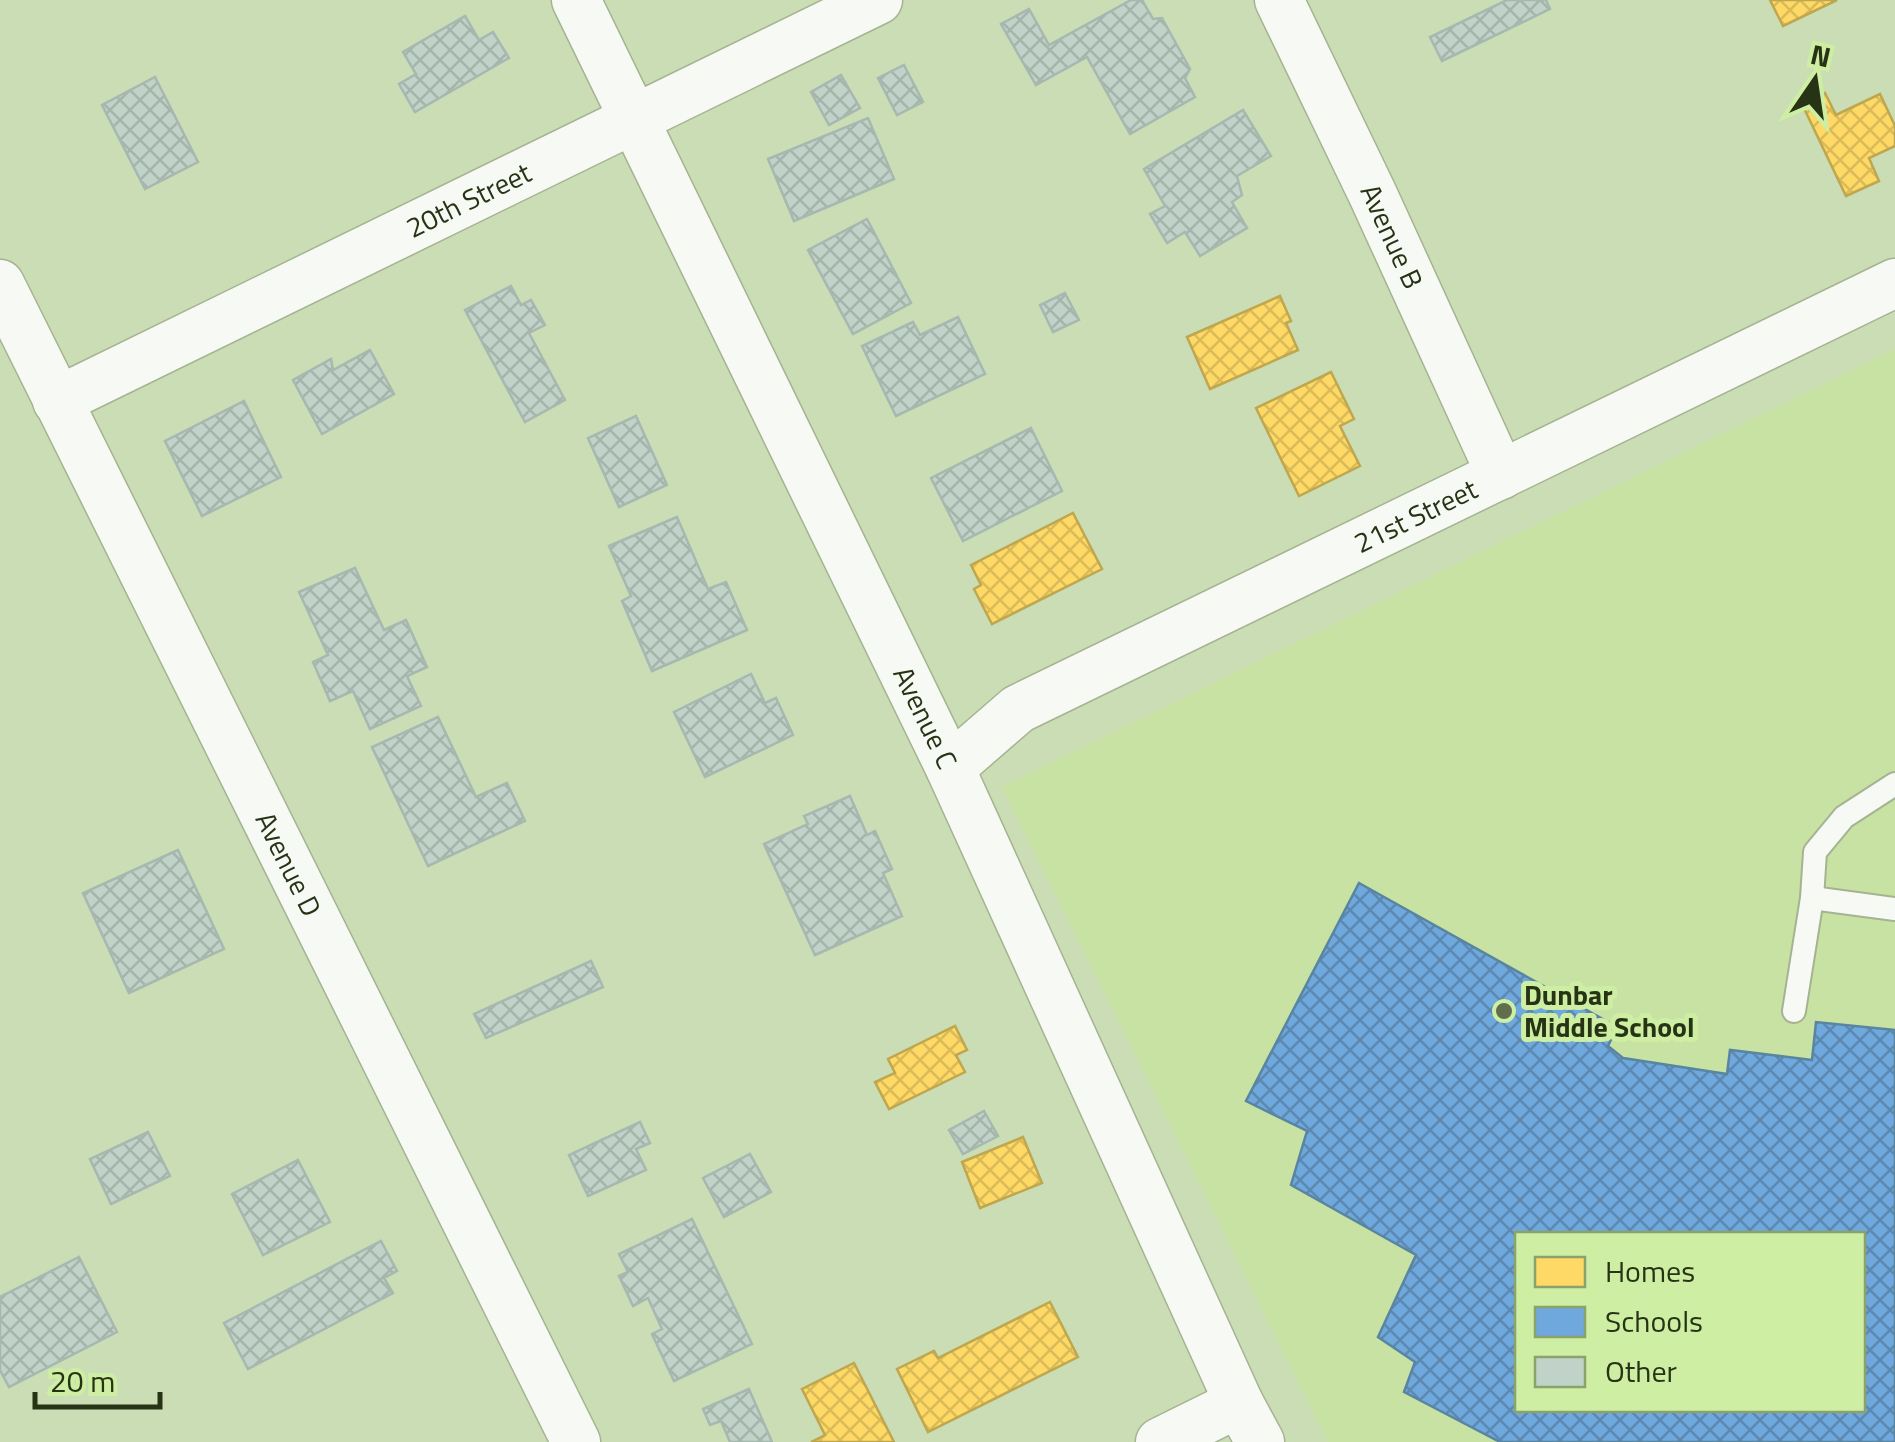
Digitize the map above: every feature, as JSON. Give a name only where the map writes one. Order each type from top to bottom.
[{"type":"street","name":"Avenue C","points":[[576,0],[950,768],[1250,1422]]},
{"type":"street","name":"20th Street","points":[[58,401],[878,0]]},
{"type":"street","name":"Avenue B","points":[[1279,0],[1501,475]]},
{"type":"street","name":"21st Street","points":[[950,768],[1018,709],[1895,282]]},
{"type":"street","name":"Avenue D","points":[[0,284],[576,1442]]},
{"type":"street","points":[[1160,1442],[1250,1422]]},
{"type":"lane","points":[[1794,1011],[1816,852],[1844,817],[1895,784]]},
{"type":"lane","points":[[1812,898],[1895,909]]},
{"type":"shaded area","name":"Dunbar Middle School","points":[[1895,349],[1895,1442],[1328,1442],[1002,787]]},
{"type":"building: Homes","points":[[1770,0],[1837,0],[1783,26]]},
{"type":"building: Homes","points":[[1825,93],[1836,115],[1880,94],[1895,126],[1895,146],[1869,158],[1879,181],[1846,196],[1802,104]]},
{"type":"building: Homes","points":[[1280,296],[1298,350],[1210,389],[1187,337]]},
{"type":"building: Homes","points":[[1331,372],[1354,419],[1340,426],[1360,466],[1299,496],[1256,408]]},
{"type":"building: Homes","points":[[1073,513],[1102,569],[992,624],[974,589],[981,585],[971,565]]},
{"type":"building: Homes","points":[[955,1026],[967,1050],[956,1055],[965,1072],[889,1109],[875,1082],[895,1073],[888,1059]]},
{"type":"building: Homes","points":[[1023,1137],[1042,1183],[980,1208],[962,1162]]},
{"type":"building: Homes","points":[[1050,1302],[1078,1357],[928,1432],[897,1369],[934,1351],[938,1358]]},
{"type":"building: Homes","points":[[854,1363],[894,1442],[811,1442],[825,1435],[802,1389]]},
{"type":"building: Schools","points":[[1359,883],[1617,1027],[1608,1046],[1623,1058],[1727,1074],[1730,1050],[1812,1060],[1816,1022],[1895,1030],[1895,1442],[1500,1442],[1404,1392],[1415,1362],[1378,1337],[1416,1255],[1291,1185],[1307,1131],[1246,1101]]},
{"type":"building: Other","points":[[1131,0],[1142,0],[1153,19],[1162,18],[1190,69],[1185,78],[1195,97],[1130,134],[1087,57],[1036,85],[1001,24],[1029,9],[1049,45]]},
{"type":"building: Other","points":[[1507,0],[1546,0],[1550,9],[1442,61],[1430,37]]},
{"type":"building: Other","points":[[465,16],[479,40],[493,32],[509,58],[415,112],[399,84],[416,74],[403,52]]},
{"type":"building: Other","points":[[904,65],[923,102],[897,115],[878,78]]},
{"type":"building: Other","points":[[841,75],[860,108],[829,125],[811,92]]},
{"type":"building: Other","points":[[155,77],[198,162],[145,189],[102,105]]},
{"type":"building: Other","points":[[1243,110],[1271,156],[1237,176],[1242,195],[1232,202],[1247,228],[1200,256],[1185,232],[1167,243],[1150,214],[1165,206],[1144,169]]},
{"type":"building: Other","points":[[868,118],[894,179],[794,221],[768,159]]},
{"type":"building: Other","points":[[867,219],[911,303],[853,334],[808,250]]},
{"type":"building: Other","points":[[511,286],[521,305],[531,300],[545,325],[529,333],[565,400],[525,422],[465,310]]},
{"type":"building: Other","points":[[1065,293],[1079,320],[1053,332],[1040,305]]},
{"type":"building: Other","points":[[958,317],[985,374],[896,416],[862,346],[913,322],[920,335]]},
{"type":"building: Other","points":[[370,350],[394,394],[322,434],[293,380],[331,359],[333,370]]},
{"type":"building: Other","points":[[244,401],[281,477],[202,516],[165,441]]},
{"type":"building: Other","points":[[636,416],[667,485],[619,507],[588,438]]},
{"type":"building: Other","points":[[1031,428],[1062,491],[963,541],[931,478]]},
{"type":"building: Other","points":[[677,517],[708,589],[726,582],[747,630],[652,671],[622,601],[631,596],[609,546]]},
{"type":"building: Other","points":[[355,568],[384,630],[406,620],[427,667],[407,676],[421,706],[370,729],[353,691],[330,701],[313,662],[328,655],[299,592]]},
{"type":"building: Other","points":[[751,674],[765,703],[776,698],[793,735],[705,777],[674,712]]},
{"type":"building: Other","points":[[438,717],[476,797],[507,783],[525,821],[428,866],[372,747]]},
{"type":"building: Other","points":[[850,796],[867,835],[875,831],[892,869],[883,873],[902,916],[815,955],[764,844],[808,824],[804,816]]},
{"type":"building: Other","points":[[178,850],[224,949],[129,993],[83,893]]},
{"type":"building: Other","points":[[591,961],[603,987],[486,1038],[474,1014]]},
{"type":"building: Other","points":[[984,1111],[998,1136],[963,1154],[949,1130]]},
{"type":"building: Other","points":[[640,1122],[650,1143],[636,1149],[646,1170],[588,1196],[569,1155]]},
{"type":"building: Other","points":[[148,1132],[170,1176],[111,1204],[90,1159]]},
{"type":"building: Other","points":[[750,1154],[771,1192],[724,1217],[703,1178]]},
{"type":"building: Other","points":[[298,1160],[330,1222],[263,1255],[232,1194]]},
{"type":"building: Other","points":[[692,1219],[752,1344],[674,1381],[652,1334],[662,1329],[648,1298],[633,1306],[619,1276],[628,1272],[619,1254]]},
{"type":"building: Other","points":[[381,1241],[397,1271],[384,1278],[393,1293],[248,1369],[224,1323]]},
{"type":"building: Other","points":[[79,1257],[117,1332],[9,1387],[0,1370],[0,1297]]},
{"type":"building: Other","points":[[749,1389],[772,1442],[730,1442],[721,1421],[710,1425],[703,1409]]},
{"type":"place","name":"Dunbar Middle School","points":[[1504,1011]]}]
